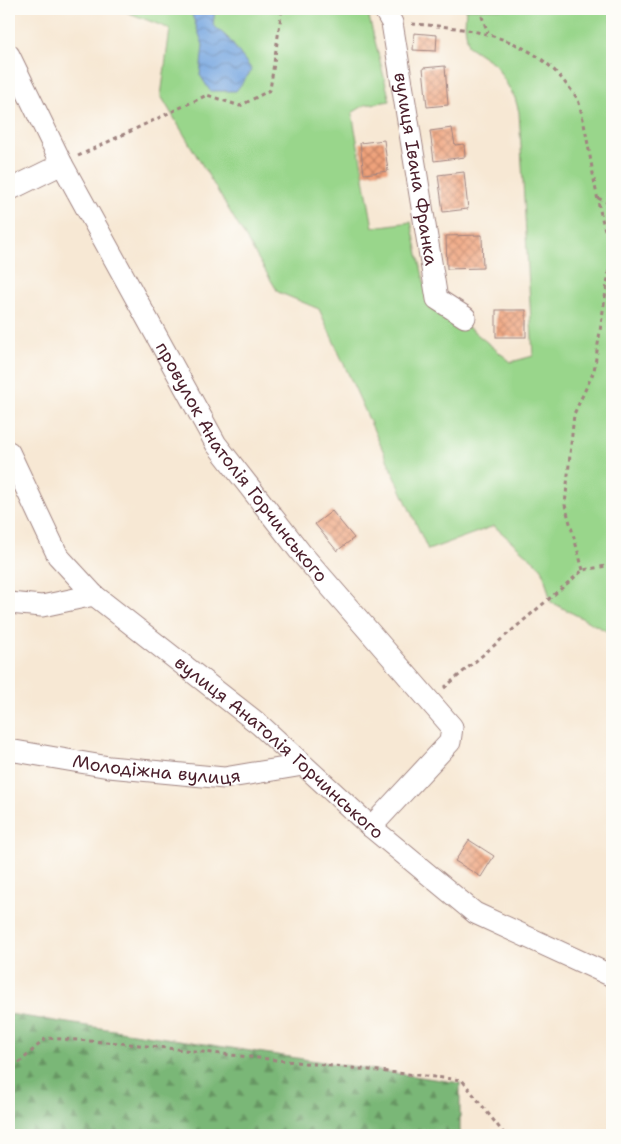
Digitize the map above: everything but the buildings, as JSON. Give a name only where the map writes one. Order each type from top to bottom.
[{"type":"street","name":"вулиця Івана Франка","points":[[388,16],[437,299],[465,317]]},
{"type":"street","name":"провулок Анатолія Горчинського","points":[[9,55],[62,164],[216,444],[301,553],[452,728],[450,742],[371,827]]},
{"type":"street","points":[[9,190],[62,164]]},
{"type":"street","name":"вулиця Анатолія Горчинського","points":[[9,452],[58,556],[94,595],[260,725],[371,827],[474,914],[612,976]]},
{"type":"street","points":[[9,603],[42,606],[94,595]]},
{"type":"street","name":"Молодіжна вулиця","points":[[9,750],[109,767],[224,778],[303,765]]},
{"type":"path","points":[[62,164],[207,95],[240,106],[270,90],[282,9]]},
{"type":"path","points":[[484,9],[481,14],[488,33]]},
{"type":"path","points":[[388,16],[488,33],[523,48],[555,69],[578,100],[598,198],[612,251],[594,371],[574,414],[565,505],[583,570]]},
{"type":"path","points":[[598,198],[612,205]]},
{"type":"path","points":[[429,701],[583,570],[612,565]]},
{"type":"path","points":[[19,1063],[46,1038],[120,1043],[462,1080],[505,1135]]},
{"type":"green space","points":[[119,9],[367,9],[390,101],[365,105],[352,113],[373,227],[411,222],[429,304],[472,330],[511,362],[533,356],[519,112],[515,98],[495,64],[468,46],[465,25],[466,9],[612,9],[612,634],[551,602],[542,568],[494,526],[428,550],[319,309],[278,292],[161,96],[170,29]]},
{"type":"green space","points":[[9,1014],[460,1083],[460,1135],[9,1135]]},
{"type":"water","points":[[193,9],[215,9],[213,25],[228,38],[252,70],[236,91],[210,91],[200,75],[203,45],[191,12]]}]
